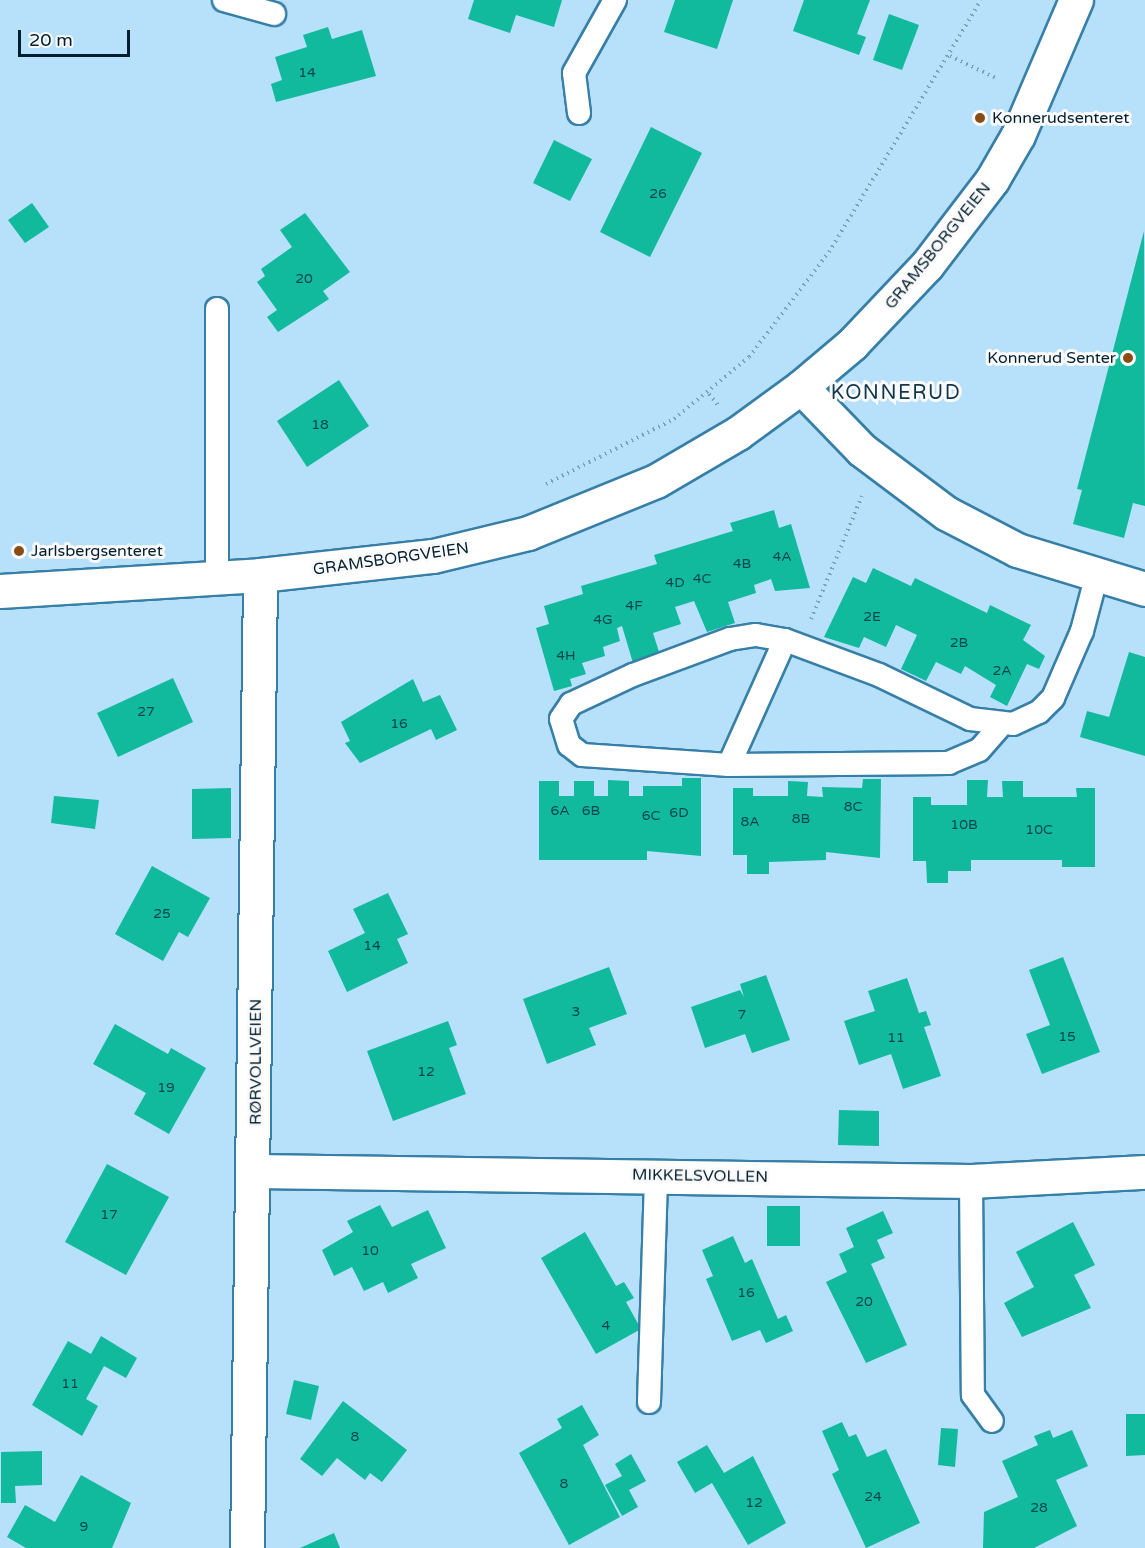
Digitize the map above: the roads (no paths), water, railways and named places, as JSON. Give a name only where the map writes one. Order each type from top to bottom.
[{"type":"street","name":"GRAMSBORGVEIEN","points":[[0,591],[260,575],[433,556],[528,533],[656,481],[738,433],[801,387],[882,314],[992,180],[1043,86],[1076,0]]},
{"type":"street","points":[[801,387],[862,450],[946,513],[1017,550],[1096,578],[1145,589]]},
{"type":"street","name":"RØRVOLLVEIEN","points":[[247,1548],[255,1171],[260,575]]},
{"type":"street","name":"MIKKELSVOLLEN","points":[[255,1171],[656,1174],[971,1181],[1145,1172]]},
{"type":"lane","points":[[224,0],[274,14]]},
{"type":"lane","points":[[579,113],[574,74],[615,0]]},
{"type":"lane","points":[[217,309],[217,578]]},
{"type":"lane","points":[[1001,725],[979,750],[949,763],[729,765],[582,755],[568,745],[561,719],[571,704],[591,693],[712,645],[756,635],[791,642],[970,719],[1001,725],[1031,717],[1053,698],[1082,631],[1096,578]]},
{"type":"lane","points":[[729,765],[791,642]]},
{"type":"lane","points":[[649,1402],[656,1174]]},
{"type":"lane","points":[[971,1181],[973,1395],[992,1421]]},
{"type":"place","name":"Konnerudsenteret","points":[[980,118]]},
{"type":"place","name":"Konnerud Senter","points":[[1128,358]]},
{"type":"place","name":"Jarlsbergsenteret","points":[[19,551]]},
{"type":"district","name":"KONNERUD","points":[[896,393]]}]
